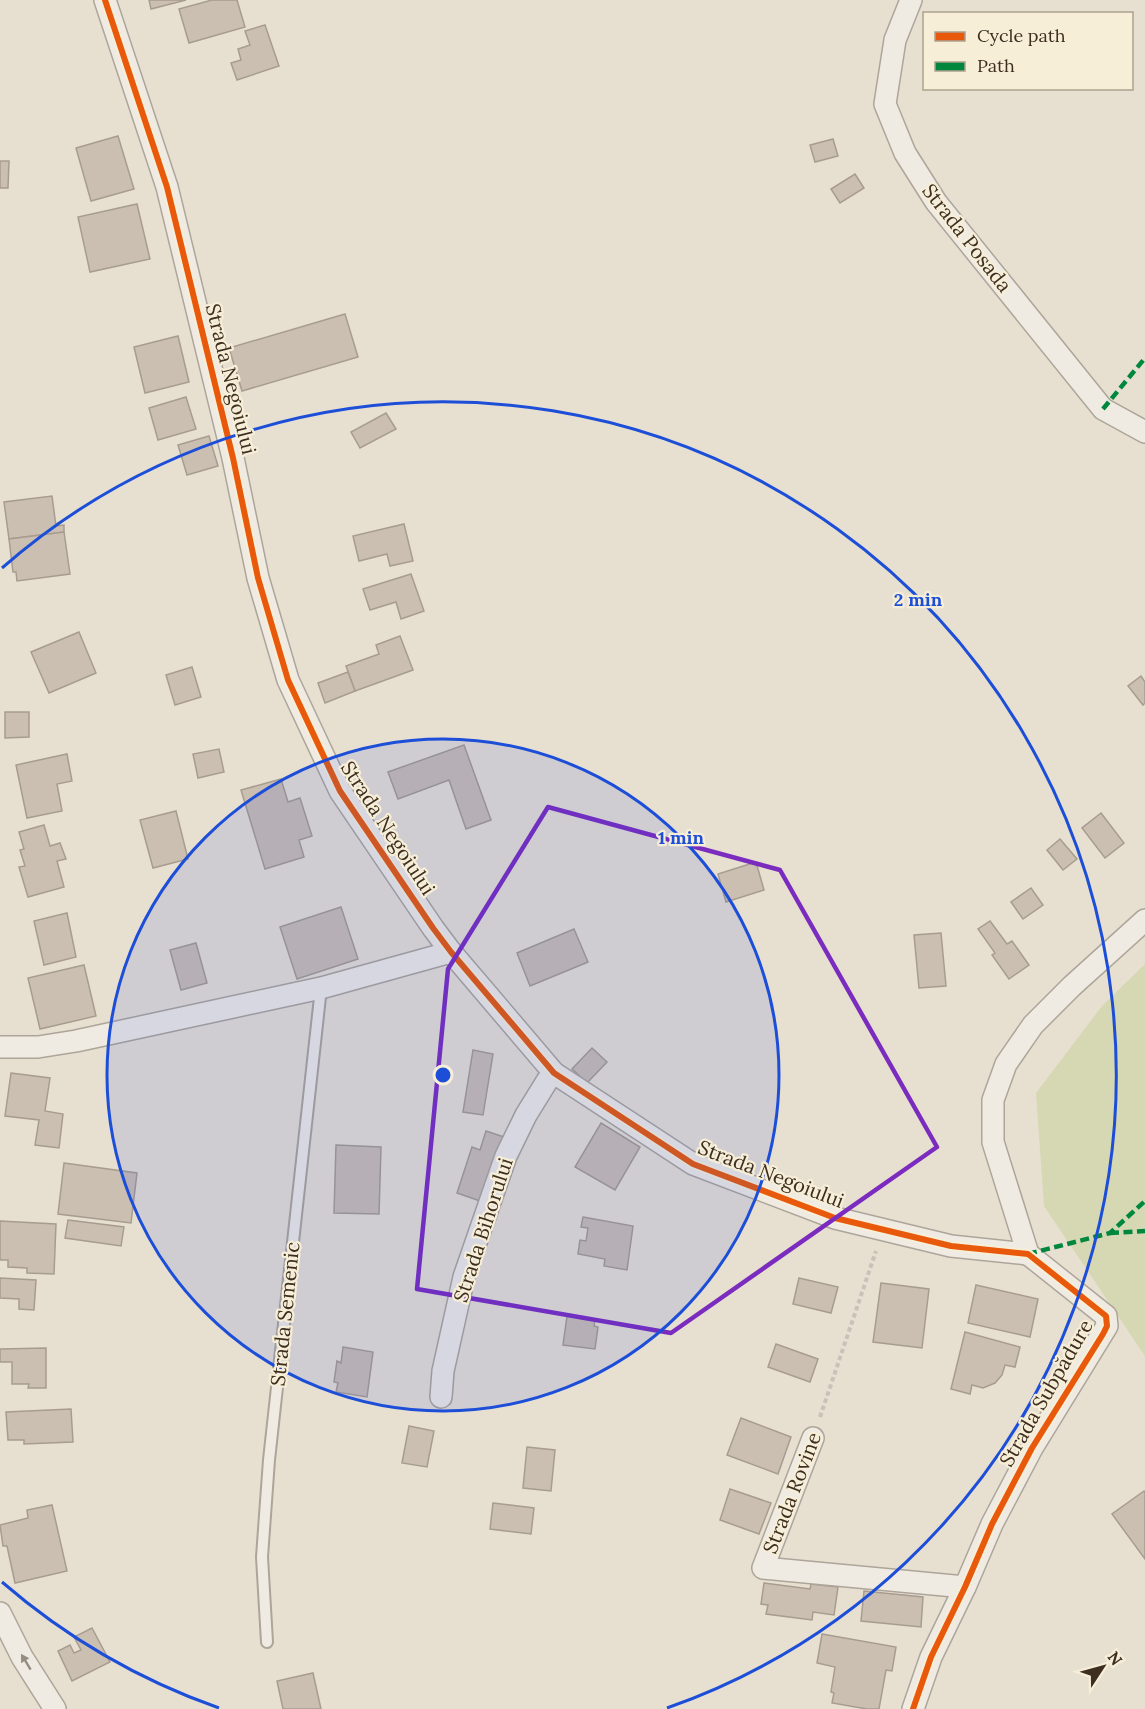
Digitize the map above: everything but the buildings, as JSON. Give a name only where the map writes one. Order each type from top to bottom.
[{"type":"street","name":"Strada Negoiului","points":[[105,0],[167,187],[233,458],[258,578],[288,680],[340,791],[433,928],[554,1073],[693,1164],[835,1218],[951,1246],[1028,1254]]},
{"type":"street","name":"Strada Posada","points":[[911,0],[895,40],[885,104],[905,153],[936,202],[1103,409],[1145,432]]},
{"type":"street","points":[[1028,1254],[993,1142],[993,1100],[996,1090],[1006,1064],[1033,1025],[1145,920]]},
{"type":"street","points":[[0,1047],[38,1047],[76,1041],[321,988],[451,951]]},
{"type":"street","name":"Strada Bihorului","points":[[441,1397],[443,1371],[464,1277],[506,1156],[526,1115],[554,1073]]},
{"type":"street","name":"Strada Subpădure","points":[[912,1709],[932,1657],[992,1524],[1032,1448],[1107,1326],[1106,1316],[1028,1254]]},
{"type":"street","name":"Strada Rovine","points":[[813,1438],[763,1568],[965,1587]]},
{"type":"street","points":[[0,1613],[22,1657],[55,1709]]},
{"type":"lane","name":"Strada Semenic","points":[[267,1642],[262,1557],[269,1460],[321,988]]},
{"type":"highlighted area","points":[[548,807],[780,870],[937,1147],[671,1333],[417,1289],[448,969]]},
{"type":"green space","points":[[1145,964],[1145,1356],[1044,1206],[1036,1093],[1102,1006]]},
{"type":"marked path","points":[[1103,409],[1145,358]]},
{"type":"marked path","points":[[1028,1254],[1110,1233],[1145,1201]]},
{"type":"marked path","points":[[1110,1233],[1145,1231]]},
{"type":"cycle path","points":[[105,0],[167,187],[233,458],[258,578],[288,680],[340,791],[451,952],[554,1073],[693,1164],[835,1218],[951,1246],[1028,1254],[1106,1316],[1107,1326],[1103,1334],[1032,1448],[992,1524],[931,1657],[913,1709]]}]
